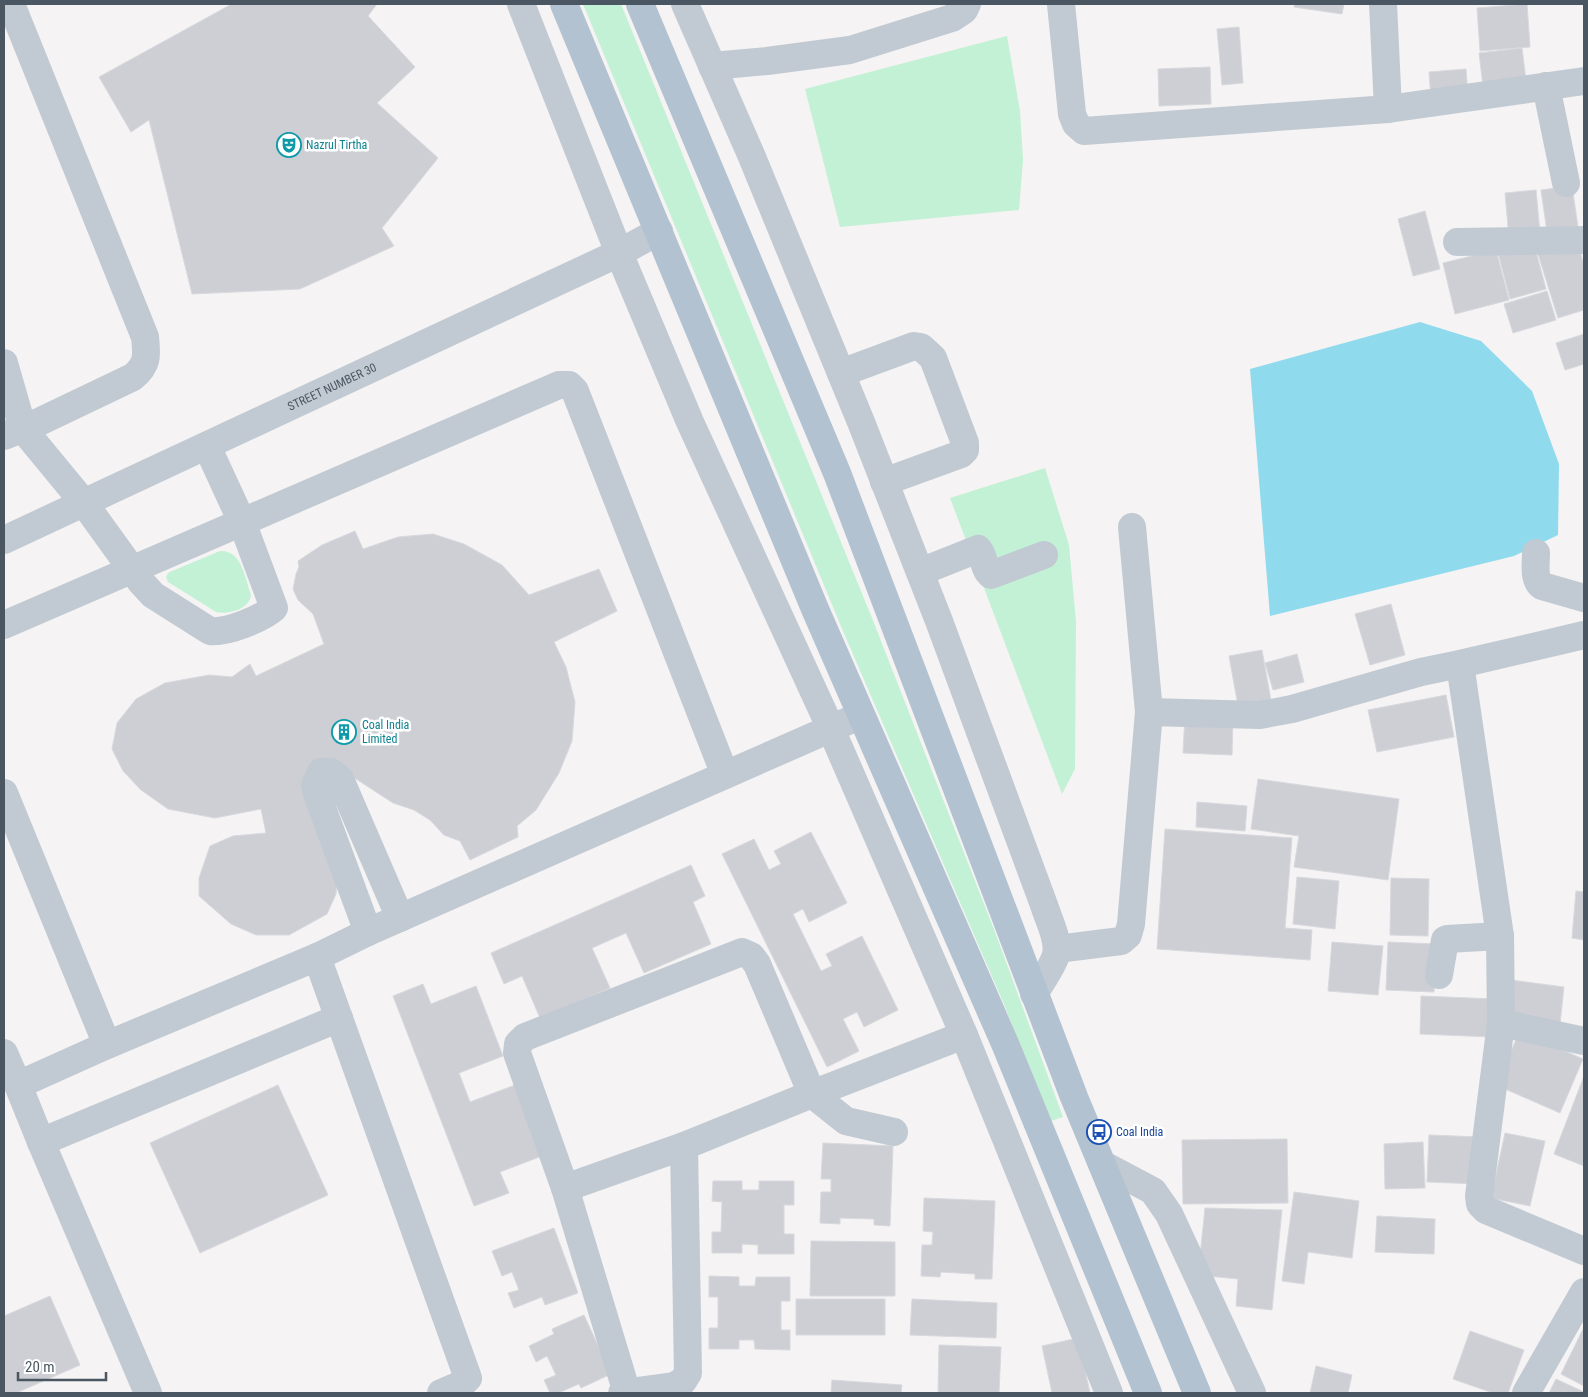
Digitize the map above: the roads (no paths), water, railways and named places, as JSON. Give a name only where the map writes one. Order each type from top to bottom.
[{"type":"main road","points":[[564,4],[815,609],[1006,1046],[1148,1393]]},
{"type":"main road","points":[[640,4],[837,473],[1074,1097],[1197,1393]]},
{"type":"street","points":[[10,4],[144,337],[147,355],[143,368],[133,377],[13,432]]},
{"type":"street","points":[[520,4],[619,253],[690,422],[831,729],[964,1035],[1109,1393]]},
{"type":"street","points":[[685,4],[752,157],[841,373],[920,572],[1044,905],[1056,940],[1057,949],[1055,958],[1034,994]]},
{"type":"street","points":[[712,66],[850,50],[952,18],[964,10],[967,4]]},
{"type":"street","points":[[1061,4],[1072,114],[1076,124],[1084,131],[1388,109],[1584,81]]},
{"type":"street","points":[[1383,4],[1388,109]]},
{"type":"street","points":[[1546,86],[1566,183]]},
{"type":"street","name":"STREET NUMBER 30","points":[[4,540],[619,253],[659,231]]},
{"type":"street","points":[[1457,242],[1584,240]]},
{"type":"street","points":[[841,373],[914,346],[921,347],[933,358],[966,443],[965,450],[961,454],[884,482]]},
{"type":"street","points":[[4,363],[13,432],[84,503],[153,596],[210,631],[220,632],[266,615],[274,608],[242,522],[207,446]]},
{"type":"street","points":[[4,625],[559,385],[569,385],[575,391],[725,775]]},
{"type":"street","points":[[1057,949],[1121,941],[1128,935],[1131,924],[1149,712],[1132,527]]},
{"type":"street","points":[[920,572],[978,549],[987,572],[991,574],[1044,554]]},
{"type":"street","points":[[1536,553],[1536,577],[1538,583],[1542,586],[1584,598]]},
{"type":"street","points":[[1149,712],[1260,715],[1292,709],[1421,672],[1584,635]]},
{"type":"street","points":[[1460,664],[1500,936],[1501,1023],[1478,1196],[1480,1204],[1486,1210],[1584,1251]]},
{"type":"street","points":[[18,1085],[317,957],[368,932],[861,715]]},
{"type":"street","points":[[368,932],[314,785],[321,772],[332,772],[340,778],[400,918]]},
{"type":"street","points":[[4,793],[107,1046]]},
{"type":"street","points":[[1440,975],[1445,940],[1500,936]]},
{"type":"street","points":[[684,1146],[688,1373],[683,1382],[674,1386],[625,1393],[566,1188],[517,1053],[518,1044],[525,1037],[732,954],[742,952],[751,956],[758,964],[812,1094],[846,1121],[894,1132]]},
{"type":"street","points":[[317,957],[468,1378],[462,1384],[441,1393]]},
{"type":"street","points":[[41,1142],[339,1018]]},
{"type":"street","points":[[1501,1023],[1584,1040]]},
{"type":"street","points":[[566,1188],[684,1146],[964,1035]]},
{"type":"street","points":[[4,1053],[148,1393]]},
{"type":"street","points":[[1102,1164],[1154,1191],[1169,1214],[1252,1393]]},
{"type":"street","points":[[1526,1393],[1584,1292]]},
{"type":"water","points":[[1420,322],[1481,341],[1532,391],[1559,464],[1558,535],[1514,556],[1270,616],[1250,369]]},
{"type":"place","name":"Nazrul Tirtha","points":[[289,145]]},
{"type":"place","name":"Coal India Limited","points":[[344,732]]},
{"type":"place","name":"Coal India","points":[[1099,1132]]}]
